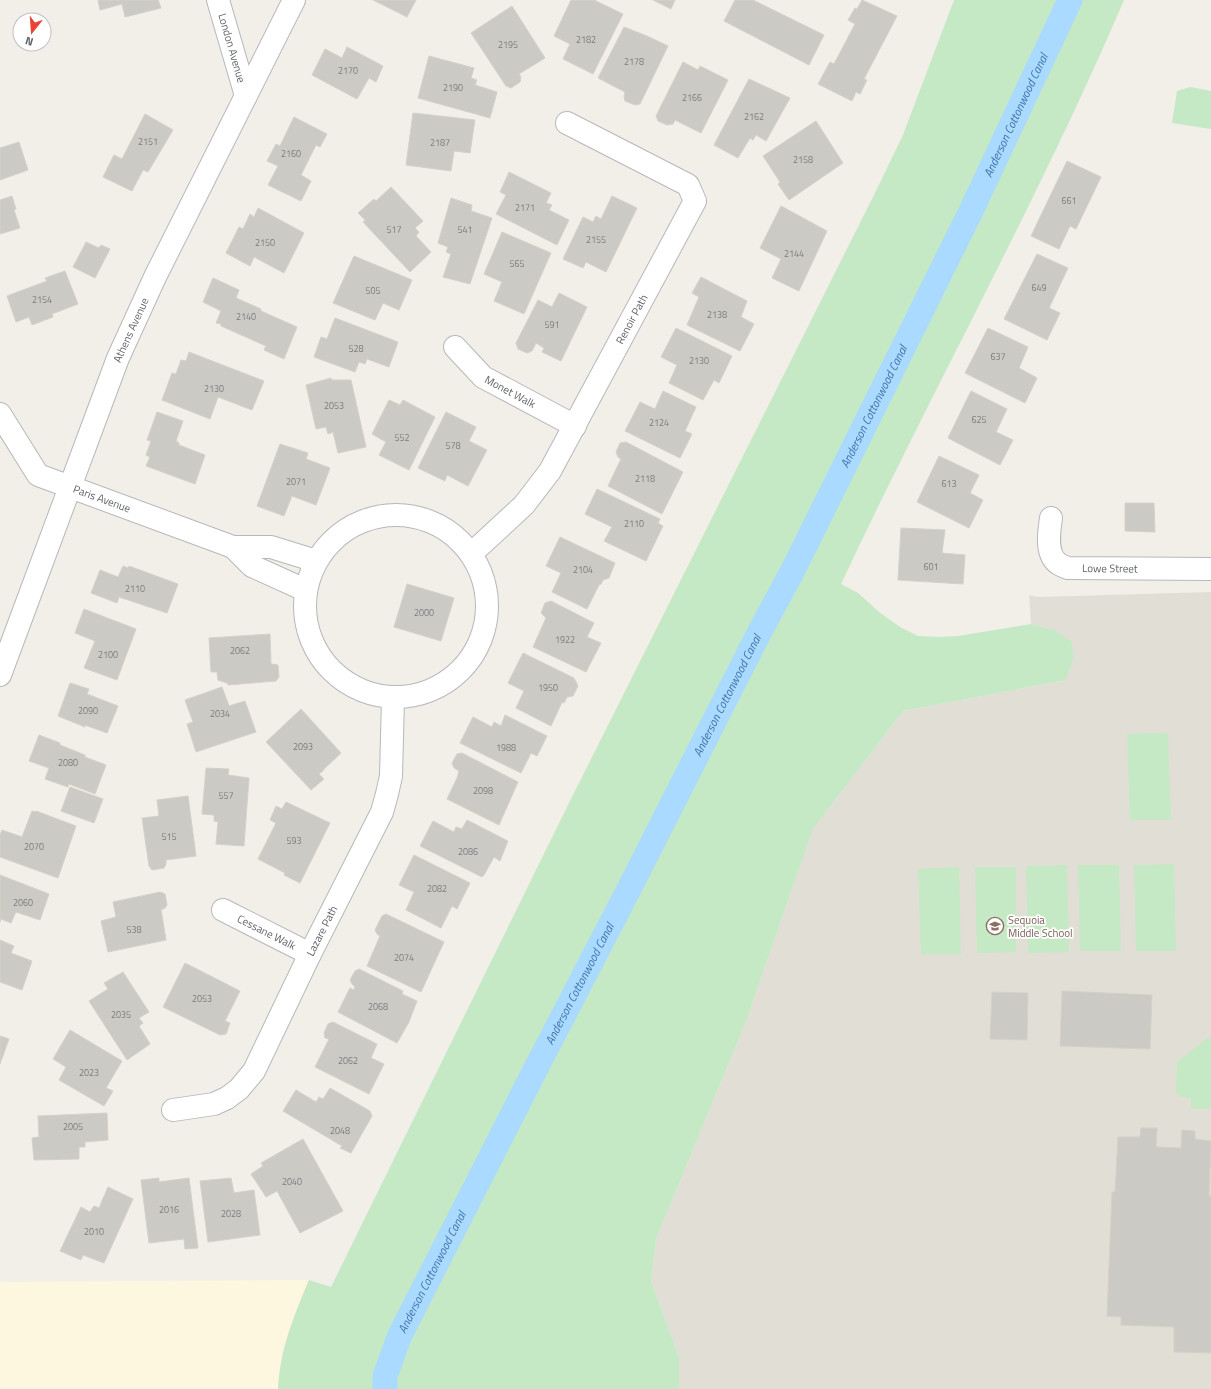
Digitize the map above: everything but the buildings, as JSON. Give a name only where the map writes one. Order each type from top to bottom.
[{"type":"street","name":"London Avenue","points":[[218,0],[246,96]]},
{"type":"street","name":"Athens Avenue","points":[[0,675],[69,486],[118,358],[152,283],[294,0]]},
{"type":"street","name":"Renoir Path","points":[[472,553],[524,505],[538,489],[550,471],[695,201],[688,185],[567,123]]},
{"type":"street","name":"Monet Walk","points":[[455,347],[483,377],[575,426]]},
{"type":"street","name":"Paris Avenue","points":[[0,414],[38,475],[233,547],[271,547],[316,562]]},
{"type":"street","points":[[402,514],[422,518],[441,526],[458,538],[472,553],[483,576],[488,601],[486,626],[477,650],[462,670],[442,686],[418,695],[393,698],[372,694],[353,687],[336,675],[322,659],[312,642],[306,622],[305,590],[307,580],[316,562],[327,545],[343,531],[361,521],[381,515],[402,514]]},
{"type":"street","name":"Lowe Street","points":[[1052,518],[1049,534],[1052,557],[1058,564],[1068,568],[1211,569]]},
{"type":"street","name":"Paris Avenue","points":[[233,547],[252,566],[305,590]]},
{"type":"street","points":[[0,624],[22,614]]},
{"type":"street","name":"Lazare Path","points":[[173,1110],[214,1104],[227,1098],[239,1089],[254,1071],[310,954],[382,812],[391,776],[393,698]]},
{"type":"street","name":"Cessane Walk","points":[[223,910],[310,954]]},
{"type":"shaded area","name":"Sequoia Middle School","points":[[1211,592],[1211,1389],[679,1389],[679,1357],[651,1281],[656,1239],[745,1024],[813,829],[903,711],[1066,680],[1054,630],[1031,624],[1029,595],[1038,597]]},
{"type":"shaded area","points":[[309,1280],[289,1331],[282,1354],[278,1389],[0,1389],[0,1282]]},
{"type":"green space","points":[[954,0],[1124,0],[1057,148],[841,584],[858,593],[879,612],[900,627],[918,636],[958,636],[1031,624],[1054,630],[1071,641],[1074,656],[1066,680],[903,711],[813,829],[745,1024],[656,1239],[651,1281],[679,1357],[679,1389],[278,1389],[279,1375],[285,1347],[298,1306],[309,1280],[331,1287],[569,803],[874,195],[903,135]]},
{"type":"green space","points":[[1190,87],[1211,91],[1211,129],[1172,123],[1177,91]]},
{"type":"green space","points":[[1168,733],[1171,820],[1130,820],[1127,734]]},
{"type":"green space","points":[[1174,864],[1176,951],[1136,951],[1134,865]]},
{"type":"green space","points":[[1067,865],[1069,952],[1028,953],[1026,866]]},
{"type":"green space","points":[[1078,865],[1119,865],[1121,951],[1080,951]]},
{"type":"green space","points":[[959,867],[961,954],[921,954],[918,869]]},
{"type":"green space","points":[[975,867],[1016,867],[1016,952],[977,953]]},
{"type":"green space","points":[[1211,1035],[1211,1109],[1191,1109],[1191,1098],[1181,1097],[1176,1093],[1177,1062]]},
{"type":"waterway","name":"Anderson Cottonwood Canal","points":[[385,1389],[385,1376],[400,1335],[757,637],[794,568],[972,209],[1070,0]]},
{"type":"place","name":"Sequoia Middle School","points":[[995,926]]}]
